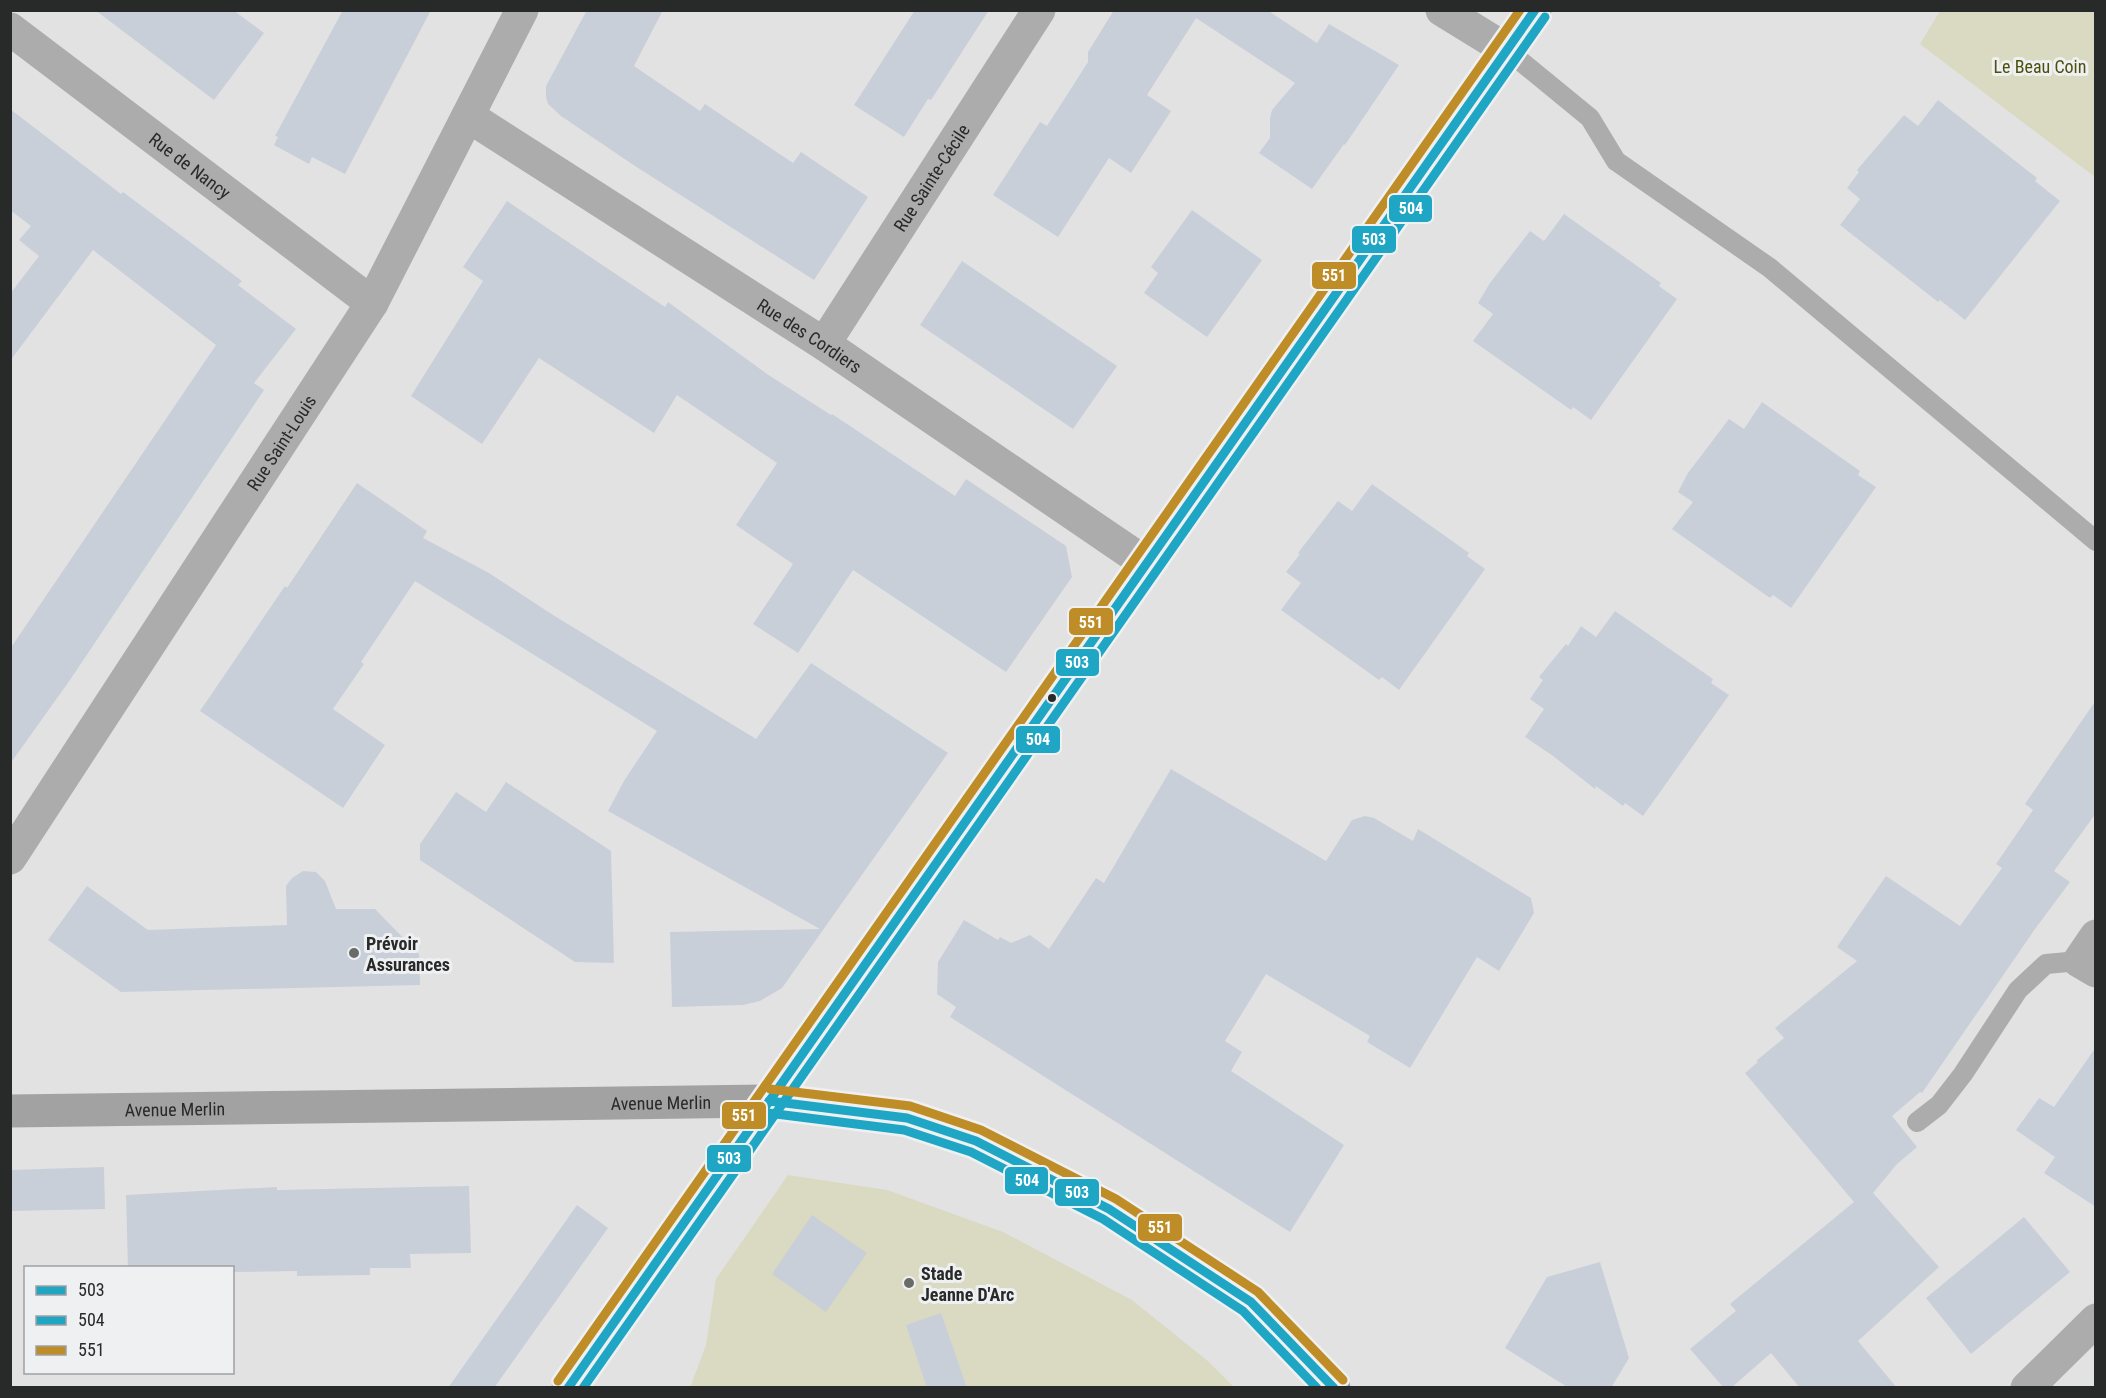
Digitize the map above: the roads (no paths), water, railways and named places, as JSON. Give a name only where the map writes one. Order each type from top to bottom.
[{"type":"main road","points":[[568,1388],[1535,10]]},
{"type":"main road","name":"Avenue Merlin","points":[[10,1111],[769,1101],[907,1118],[976,1141],[1099,1203],[1251,1302],[1334,1388]]},
{"type":"street","name":"Rue Saint-Louis","points":[[10,858],[372,303],[522,10]]},
{"type":"street","name":"Rue Sainte-Cécile","points":[[824,344],[1039,10]]},
{"type":"street","points":[[1442,10],[1507,50]]},
{"type":"street","name":"Rue de Nancy","points":[[10,29],[372,303]]},
{"type":"street","name":"Rue des Cordiers","points":[[468,116],[824,344],[1147,564]]},
{"type":"street","points":[[2027,1388],[2096,1320]]},
{"type":"lane","points":[[1507,50],[1590,118],[1616,161],[1770,268],[2096,541]]},
{"type":"lane","points":[[1917,1122],[1939,1105],[1963,1074],[2018,990],[2046,964],[2090,956]]},
{"type":"place","name":"Prévoir Assurances","points":[[354,953]]},
{"type":"place","name":"Stade Jeanne D'Arc","points":[[909,1283]]},
{"type":"park label","name":"Le Beau Coin","points":[[2040,66]]}]
